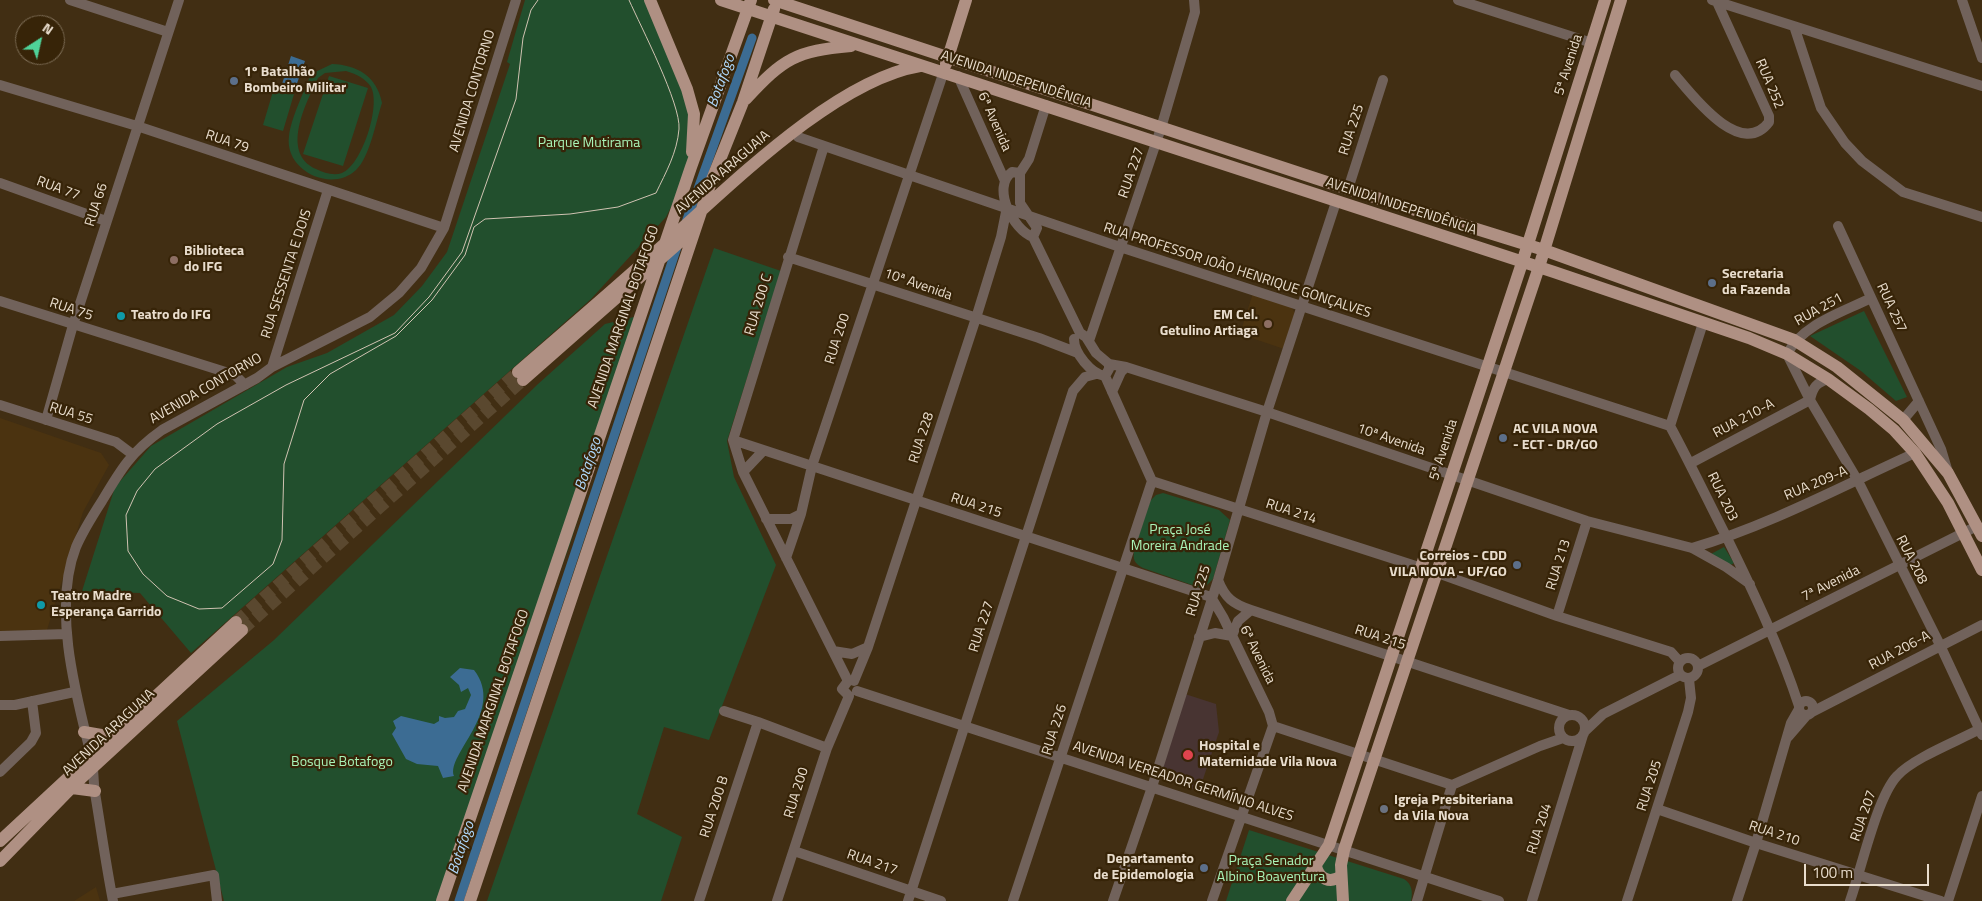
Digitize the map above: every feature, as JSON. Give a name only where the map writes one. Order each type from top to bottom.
[{"type":"main road","points":[[650,0],[688,89],[692,105],[694,114],[691,167]]},
{"type":"main road","name":"AVENIDA INDEPENDÊNCIA","points":[[721,0],[887,55],[944,71],[1156,143],[1539,267],[1749,338],[1787,354],[1828,379],[1888,425],[1915,453],[1948,503],[1982,570]]},
{"type":"main road","name":"AVENIDA MARGINAL BOTAFOGO","points":[[442,901],[691,167],[751,0]]},
{"type":"main road","points":[[470,901],[710,182],[743,102],[776,0]]},
{"type":"main road","name":"AVENIDA INDEPENDÊNCIA","points":[[776,0],[1348,189],[1544,250],[1794,340],[1837,367],[1903,420],[1948,473],[1979,531]]},
{"type":"main road","name":"RUA 200","points":[[944,71],[966,0]]},
{"type":"main road","name":"5ª Avenida","points":[[1292,901],[1329,845],[1522,263],[1605,0]]},
{"type":"main road","points":[[1343,901],[1341,876],[1344,850],[1376,760],[1435,572],[1539,267],[1621,0]]},
{"type":"main road","points":[[743,102],[770,73],[806,52],[858,45]]},
{"type":"main road","points":[[887,55],[891,64],[890,74]]},
{"type":"main road","name":"AVENIDA ARAGUAIA","points":[[521,376],[816,116],[844,98],[890,74],[949,57]]},
{"type":"main road","name":"AVENIDA ARAGUAIA","points":[[751,172],[851,101],[898,79],[916,73],[944,71]]},
{"type":"main road","points":[[1948,503],[1962,497]]},
{"type":"main road","points":[[1431,538],[1429,567],[1435,572]]},
{"type":"main road","name":"AVENIDA ARAGUAIA","points":[[0,841],[91,763],[239,626],[117,733],[91,763],[72,788],[0,861]]},
{"type":"main road","points":[[84,732],[107,736],[117,733]]},
{"type":"main road","points":[[72,788],[95,791]]},
{"type":"main road","points":[[1316,866],[1321,876],[1326,879],[1336,879],[1341,876]]},
{"type":"street","points":[[70,0],[87,3],[168,32]]},
{"type":"street","name":"RUA 66","points":[[46,420],[73,325],[179,0]]},
{"type":"street","name":"AVENIDA CONTORNO","points":[[112,898],[91,763],[74,692],[67,634],[66,592],[76,547],[111,485],[132,454],[162,430],[246,385],[272,367],[370,317],[388,303],[422,268],[444,228],[516,0]]},
{"type":"street","name":"RUA 227","points":[[1089,341],[1161,128],[1196,12],[1194,0]]},
{"type":"street","points":[[1458,0],[1592,43]]},
{"type":"street","points":[[1962,0],[1982,58]]},
{"type":"street","points":[[1714,1],[1982,86]]},
{"type":"street","name":"RUA 252","points":[[1675,75],[1709,114],[1723,124],[1750,133],[1765,127],[1769,122],[1769,116],[1714,1]]},
{"type":"street","points":[[1794,26],[1821,108],[1846,144],[1862,162],[1902,192],[1982,217]]},
{"type":"street","name":"RUA 200","points":[[786,558],[801,514],[812,466],[944,71]]},
{"type":"street","name":"6ª Avenida","points":[[958,76],[1004,179],[1003,188],[1007,207],[1021,228],[1033,237],[1077,336],[1078,354],[1100,375],[1112,392],[1152,481]]},
{"type":"street","name":"RUA 225","points":[[1348,189],[1383,80]]},
{"type":"street","name":"RUA 79","points":[[0,85],[137,126],[444,228]]},
{"type":"street","points":[[1004,179],[1012,172],[1020,173],[1029,159],[1046,106]]},
{"type":"street","name":"RUA PROFESSOR JOÃO HENRIQUE GONÇALVES","points":[[798,137],[1028,214],[1120,248],[1302,306],[1503,374],[1670,426]]},
{"type":"street","name":"RUA 200 C","points":[[733,440],[788,256],[824,146]]},
{"type":"street","name":"6ª Avenida","points":[[1020,173],[1019,198],[1037,228],[1033,237]]},
{"type":"street","name":"RUA 77","points":[[0,183],[106,222]]},
{"type":"street","name":"RUA SESSENTA E DOIS","points":[[272,367],[328,190]]},
{"type":"street","name":"RUA 225","points":[[1113,901],[1152,787],[1211,597],[1218,580],[1237,509],[1267,412],[1336,202]]},
{"type":"street","name":"RUA 228","points":[[852,687],[868,648],[976,318],[1007,207]]},
{"type":"street","name":"RUA 257","points":[[1838,226],[1941,449],[1948,473]]},
{"type":"street","points":[[1000,237],[1021,228]]},
{"type":"street","name":"10ª Avenida","points":[[788,256],[1039,338],[1078,354]]},
{"type":"street","name":"RUA 251","points":[[1787,354],[1794,340],[1808,329],[1871,298]]},
{"type":"street","name":"RUA 75","points":[[0,301],[235,376],[246,385]]},
{"type":"street","points":[[1670,426],[1703,323]]},
{"type":"street","name":"6ª Avenida","points":[[1077,336],[1089,341],[1096,353],[1109,364]]},
{"type":"street","name":"10ª Avenida","points":[[1039,338],[1061,341],[1077,336]]},
{"type":"street","name":"RUA 208","points":[[1787,354],[1810,400],[1858,482],[1898,565],[1940,645],[1981,732]]},
{"type":"street","points":[[1100,375],[1109,370],[1109,364]]},
{"type":"street","name":"10ª Avenida","points":[[1109,364],[1126,367],[1267,412],[1586,521],[1692,548],[1726,567],[1750,584]]},
{"type":"street","points":[[1112,392],[1121,372],[1126,367]]},
{"type":"street","name":"RUA 227","points":[[909,896],[1073,391],[1084,377],[1100,375]]},
{"type":"street","points":[[1810,400],[1813,388],[1819,382],[1828,379]]},
{"type":"street","name":"RUA 210-A","points":[[1691,463],[1810,400]]},
{"type":"street","points":[[1903,420],[1919,401]]},
{"type":"street","name":"RUA 55","points":[[0,405],[116,442],[132,454]]},
{"type":"street","name":"RUA 203","points":[[1670,426],[1691,463],[1750,584],[1791,680],[1806,708]]},
{"type":"street","points":[[733,440],[743,472],[852,687]]},
{"type":"street","name":"RUA 215","points":[[733,440],[1211,597]]},
{"type":"street","points":[[743,472],[763,451]]},
{"type":"street","name":"RUA 209-A","points":[[1727,538],[1858,482],[1915,453]]},
{"type":"street","name":"RUA 214","points":[[1152,481],[1422,568]]},
{"type":"street","name":"RUA 226","points":[[1013,901],[1152,481]]},
{"type":"street","points":[[1227,506],[1234,522]]},
{"type":"street","points":[[766,519],[791,519],[801,514]]},
{"type":"street","name":"RUA 213","points":[[1557,616],[1586,521]]},
{"type":"street","name":"7ª Avenida","points":[[1698,666],[1964,533],[1979,531]]},
{"type":"street","points":[[1692,548],[1727,538]]},
{"type":"street","points":[[1126,556],[1133,572]]},
{"type":"street","points":[[1435,572],[1557,616],[1671,652],[1680,662]]},
{"type":"street","name":"RUA 215","points":[[1218,580],[1227,597],[1234,604],[1569,715]]},
{"type":"street","name":"6ª Avenida","points":[[1211,597],[1269,712],[1273,726]]},
{"type":"street","points":[[1199,637],[1215,633],[1232,636],[1238,621],[1250,610]]},
{"type":"street","name":"RUA 206-A","points":[[1806,708],[1831,703],[1940,645],[1982,625]]},
{"type":"street","points":[[0,636],[67,634]]},
{"type":"street","points":[[834,651],[852,654],[868,648]]},
{"type":"street","points":[[1540,746],[1569,715],[1581,719],[1603,714],[1685,677],[1695,676],[1698,666],[1692,659],[1685,658],[1677,668],[1685,677]]},
{"type":"street","name":"RUA 205","points":[[1627,901],[1688,712],[1691,698],[1685,677]]},
{"type":"street","name":"RUA 200","points":[[777,901],[827,748],[852,687]]},
{"type":"street","name":"AVENIDA VEREADOR GERMÍNIO ALVES","points":[[852,687],[1499,901]]},
{"type":"street","points":[[0,705],[32,701],[74,692]]},
{"type":"street","points":[[0,772],[31,742],[36,732],[32,701]]},
{"type":"street","points":[[1546,708],[1559,725],[1575,766]]},
{"type":"street","points":[[1737,901],[1791,723],[1806,708]]},
{"type":"street","points":[[724,711],[827,748]]},
{"type":"street","points":[[1212,901],[1240,815],[1273,726],[1452,785],[1540,746],[1565,740],[1576,741],[1603,714]]},
{"type":"street","points":[[1581,719],[1584,733]]},
{"type":"street","name":"RUA 200 B","points":[[699,901],[758,722]]},
{"type":"street","name":"RUA 207","points":[[1850,901],[1885,793],[1897,776],[1911,765],[1981,732]]},
{"type":"street","name":"RUA 204","points":[[1532,901],[1584,733]]},
{"type":"street","points":[[1417,901],[1423,875],[1452,785]]},
{"type":"street","points":[[1948,901],[1982,796]]},
{"type":"street","name":"RUA 210","points":[[1657,809],[1756,843],[1941,901]]},
{"type":"street","name":"RUA 217","points":[[794,851],[909,896],[942,901]]},
{"type":"street","points":[[112,898],[214,876],[217,901]]},
{"type":"shaded area","name":"EM Cel. Getulino Artiaga","points":[[1253,293],[1291,306],[1295,314],[1284,349],[1240,334]]},
{"type":"shaded area","points":[[0,418],[101,453],[109,465],[83,512],[47,630],[0,631]]},
{"type":"shaded area","name":"Hospital e Maternidade Vila Nova","points":[[1185,694],[1216,704],[1219,732],[1199,791],[1158,778]]},
{"type":"shaded area","points":[[96,887],[100,901],[74,901]]},
{"type":"green space","name":"Parque Mutirama","points":[[525,0],[647,0],[694,114],[691,167],[666,217],[591,299],[191,653],[140,593],[82,591],[115,487],[151,446],[287,367],[327,353],[394,315],[422,286],[447,252],[510,64],[507,62]]},
{"type":"green space","points":[[332,64],[350,67],[371,79],[379,94],[382,103],[369,148],[361,164],[346,177],[323,179],[312,175],[294,159],[289,148],[292,121],[311,74]],"holes":[[[346,71],[357,75],[369,84],[374,107],[368,134],[356,159],[342,173],[329,174],[305,162],[299,152],[299,127],[318,78],[325,73]]]},
{"type":"green space","points":[[329,76],[368,88],[343,166],[303,154]]},
{"type":"green space","points":[[274,88],[294,94],[283,131],[263,125]]},
{"type":"green space","points":[[714,248],[781,271],[727,441],[734,477],[776,565],[709,740],[664,727],[637,814],[682,837],[661,901],[487,901]]},
{"type":"green space","points":[[1864,311],[1907,397],[1896,401],[1861,371],[1810,336]]},
{"type":"green space","name":"Bosque Botafogo","points":[[642,315],[570,544],[439,901],[224,901],[177,721],[274,640],[538,384],[605,324]]},
{"type":"green space","name":"Praça José Moreira Andrade","points":[[1163,493],[1219,510],[1230,520],[1213,579],[1205,587],[1198,587],[1143,568],[1135,561],[1134,550],[1150,501],[1156,495]]},
{"type":"green space","points":[[1724,547],[1734,563],[1729,566],[1711,554]]},
{"type":"green space","name":"Praça Senador Albino Boaventura","points":[[1249,830],[1404,879],[1409,883],[1411,889],[1411,901],[1226,901]]},
{"type":"water","points":[[291,56],[305,61],[295,89],[282,84]]},
{"type":"water","points":[[460,668],[474,670],[482,685],[483,701],[480,716],[458,756],[454,767],[454,776],[443,778],[438,766],[417,764],[406,759],[392,734],[396,728],[393,721],[401,716],[434,724],[439,721],[439,716],[445,718],[454,717],[458,711],[465,709],[471,695],[468,688],[461,692],[459,685],[450,677]]},
{"type":"waterway","name":"Botafogo","points":[[685,225],[752,38]]},
{"type":"waterway","name":"Botafogo","points":[[459,901],[677,247]]},
{"type":"tunnel","points":[[236,622],[518,372]]},
{"type":"tunnel","points":[[242,630],[523,380]]},
{"type":"tram line","points":[[538,0],[531,10],[523,38],[516,99],[462,252],[429,297],[395,333],[286,385],[217,424],[155,469],[137,491],[126,515],[128,551],[143,574],[167,596],[199,609],[222,608],[273,564],[282,540],[284,464],[304,400],[330,374],[396,336],[432,300],[465,255],[474,227],[485,219],[570,214],[618,207],[656,193],[676,146],[679,129],[678,117],[667,84],[629,0]]},
{"type":"place","name":"1º Batalhão Bombeiro Militar","points":[[234,81]]},
{"type":"place","name":"Biblioteca do IFG","points":[[174,260]]},
{"type":"place","name":"Secretaria da Fazenda","points":[[1712,283]]},
{"type":"place","name":"Teatro do IFG","points":[[121,316]]},
{"type":"place","name":"EM Cel. Getulino Artiaga","points":[[1268,324]]},
{"type":"place","name":"AC VILA NOVA - ECT - DR/GO","points":[[1503,438]]},
{"type":"place","name":"Correios - CDD VILA NOVA - UF/GO","points":[[1517,565]]},
{"type":"place","name":"Teatro Madre Esperança Garrido","points":[[41,605]]},
{"type":"place","name":"Hospital e Maternidade Vila Nova","points":[[1188,755]]},
{"type":"place","name":"Igreja Presbiteriana da Vila Nova","points":[[1384,809]]},
{"type":"place","name":"Departamento de Epidemologia","points":[[1204,868]]}]
